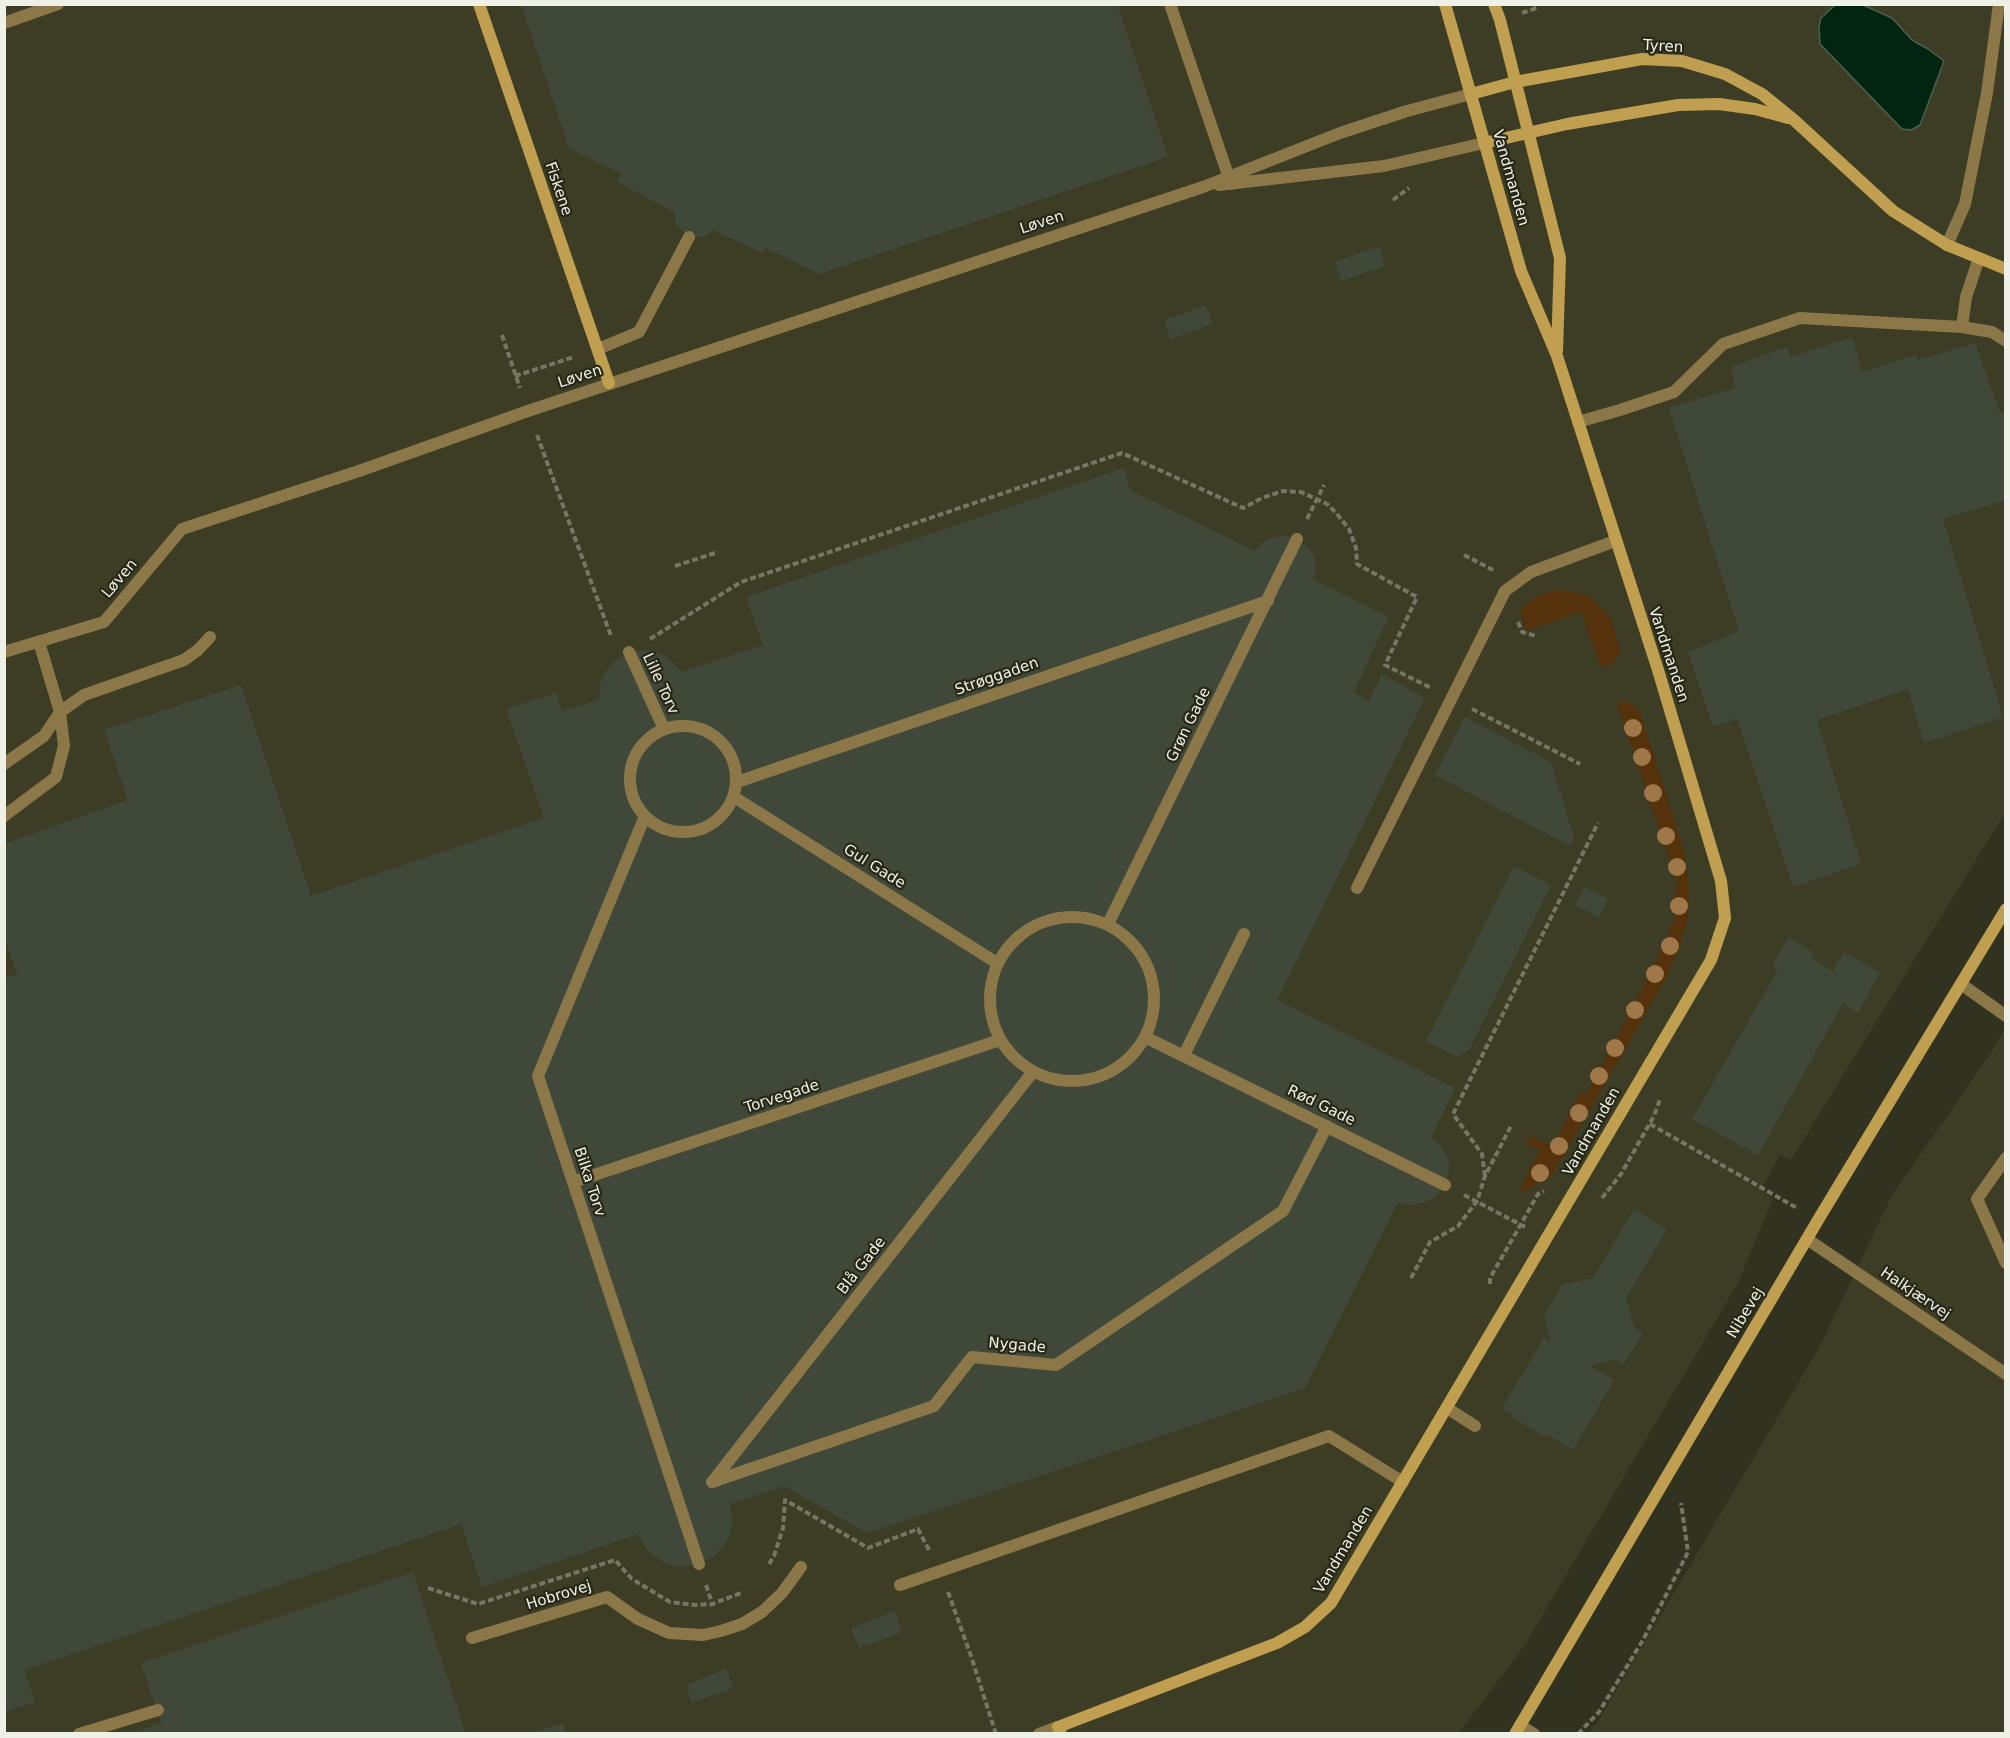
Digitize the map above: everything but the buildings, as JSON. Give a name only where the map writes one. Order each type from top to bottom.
[{"type":"street","points":[[4,22],[58,4]]},
{"type":"street","name":"Fiskene","points":[[479,4],[609,383]]},
{"type":"street","points":[[1170,4],[1230,180]]},
{"type":"street","name":"Vandmanden","points":[[1059,1730],[1277,1643],[1305,1627],[1331,1603],[1711,960],[1725,918],[1721,881],[1658,670],[1557,356],[1521,271],[1445,4]]},
{"type":"street","name":"Vandmanden","points":[[1494,4],[1560,258],[1557,356]]},
{"type":"street","points":[[1947,245],[1965,204],[1987,93],[1999,4]]},
{"type":"street","name":"Tyren","points":[[1472,94],[1515,82],[1642,59],[1682,61],[1725,74],[1762,94],[1794,120],[1893,212],[1947,245],[2006,269]]},
{"type":"street","name":"Løven","points":[[4,652],[104,622],[182,529],[359,471],[609,383],[1230,180],[1340,133],[1407,111],[1472,94]]},
{"type":"street","name":"Tyren","points":[[1484,143],[1567,124],[1678,105],[1719,104],[1755,109],[1794,120]]},
{"type":"street","name":"Løven","points":[[1230,180],[1384,166],[1484,143]]},
{"type":"street","points":[[598,349],[639,332],[689,237]]},
{"type":"street","points":[[1962,327],[1966,297],[1979,258]]},
{"type":"street","points":[[1578,422],[1674,392],[1723,344],[1800,318],[1962,327],[1992,332],[2006,341]]},
{"type":"street","name":"Grøn Gade","points":[[1108,924],[1297,539]]},
{"type":"street","points":[[1357,888],[1505,591],[1531,572],[1615,541]]},
{"type":"street","name":"Strøggaden","points":[[737,782],[1268,600]]},
{"type":"street","points":[[4,764],[44,735],[60,712],[84,695],[184,660],[210,637]]},
{"type":"street","points":[[4,816],[56,777],[64,746],[60,712],[39,642]]},
{"type":"street","name":"Lille Torv","points":[[629,652],[664,729]]},
{"type":"street","name":"Lille Torv","points":[[681,725],[699,728],[715,736],[727,748],[735,764],[737,782],[734,797],[725,813],[712,824],[695,831],[676,832],[659,827],[645,816],[635,802],[630,785],[631,768],[638,751],[649,738],[664,729],[681,725]]},
{"type":"street","name":"Gul Gade","points":[[734,797],[997,963]]},
{"type":"street","name":"Bilka Torv","points":[[645,816],[538,1076],[699,1564]]},
{"type":"street","name":"Nibevej","points":[[1518,1730],[1818,1220],[2006,909]]},
{"type":"street","points":[[1057,917],[1083,917],[1108,924],[1129,939],[1145,960],[1153,985],[1154,1011],[1145,1037],[1130,1057],[1110,1072],[1086,1080],[1061,1081],[1036,1073],[1016,1059],[1000,1040],[991,1015],[990,989],[997,963],[1012,942],[1033,926],[1057,917]]},
{"type":"street","points":[[1184,1055],[1244,934]]},
{"type":"street","points":[[1961,984],[2006,1016]]},
{"type":"street","name":"Rød Gade","points":[[1145,1037],[1445,1185]]},
{"type":"street","name":"Torvegade","points":[[573,1182],[1000,1040]]},
{"type":"street","name":"Blå Gade","points":[[712,1482],[1032,1073],[1036,1073]]},
{"type":"street","name":"Nygade","points":[[712,1482],[934,1406],[972,1357],[1056,1365],[1283,1212],[1327,1126]]},
{"type":"street","points":[[2006,1158],[1977,1199],[2006,1263]]},
{"type":"street","name":"Halkjærvej","points":[[1807,1239],[2006,1374]]},
{"type":"street","points":[[1447,1408],[1475,1426]]},
{"type":"street","points":[[900,1586],[1329,1436],[1403,1482]]},
{"type":"street","name":"Hobrovej","points":[[472,1638],[607,1597],[638,1619],[669,1633],[703,1635],[742,1624],[762,1612],[782,1593],[801,1567]]},
{"type":"street","points":[[80,1734],[158,1710]]},
{"type":"street","points":[[1039,1734],[1059,1730]]},
{"type":"street","points":[[1518,1730],[1534,1734]]},
{"type":"path","points":[[502,335],[528,411]]},
{"type":"path","points":[[516,376],[598,349]]},
{"type":"path","points":[[535,431],[609,634],[629,652],[741,582],[1122,453],[1243,508],[1283,491],[1301,492],[1327,504],[1349,530],[1356,548],[1357,564],[1417,597],[1385,665],[1580,764]]},
{"type":"path","points":[[1297,539],[1324,485]]},
{"type":"path","points":[[675,566],[718,552]]},
{"type":"path","points":[[1485,1176],[1482,1154],[1453,1114],[1598,823]]},
{"type":"path","points":[[1623,1108],[1818,1220]]},
{"type":"path","points":[[1600,1201],[1621,1174],[1654,1116]]},
{"type":"path","points":[[1445,1185],[1547,1239]]},
{"type":"path","points":[[1490,1278],[1538,1194]]},
{"type":"path","points":[[1578,1734],[1599,1712],[1643,1640],[1688,1552],[1675,1463]]},
{"type":"path","points":[[699,1564],[721,1631]]},
{"type":"shaded area","points":[[1836,4],[1863,5],[1892,18],[1912,40],[1944,61],[1920,125],[1911,130],[1902,129],[1820,44],[1821,18]]},
{"type":"shaded area","points":[[5,5],[2005,5],[2005,813],[1791,1160],[1780,1155],[1761,1190],[1773,1199],[1738,1283],[1525,1645],[1459,1733],[5,1734]]},
{"type":"shaded area","points":[[1562,590],[1589,596],[1610,616],[1621,652],[1611,665],[1601,667],[1581,611],[1526,631],[1520,612],[1522,608],[1537,596]]},
{"type":"shaded area","points":[[1617,703],[1632,703],[1640,712],[1684,851],[1688,878],[1687,920],[1666,978],[1551,1176],[1522,1192],[1519,1191],[1540,1150],[1525,1143],[1530,1136],[1553,1147],[1580,1092],[1587,1094],[1652,970],[1675,919],[1674,899],[1678,885]]},
{"type":"shaded area","points":[[2005,1028],[2005,1733],[1587,1734],[1597,1723],[1821,1344],[1891,1197],[1992,1051]]}]
